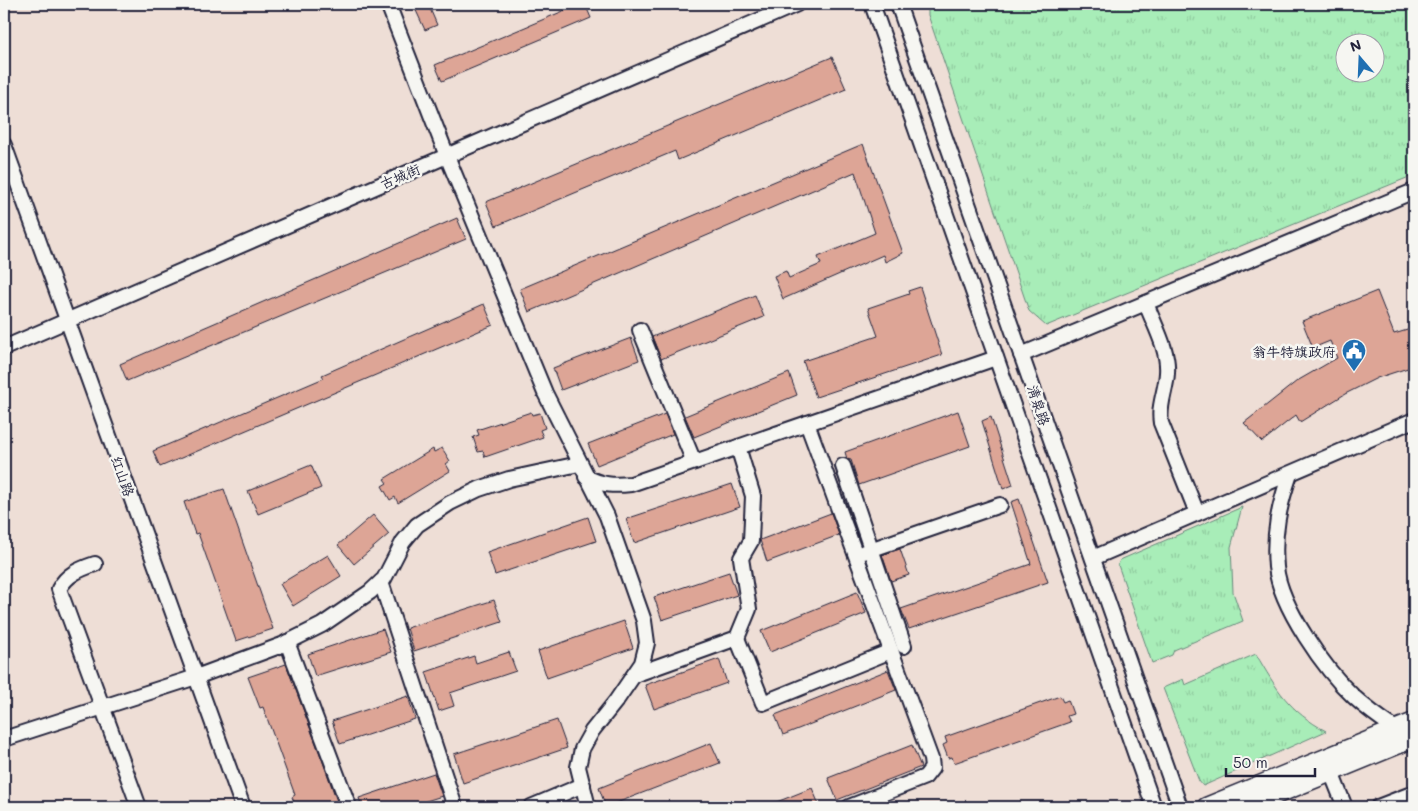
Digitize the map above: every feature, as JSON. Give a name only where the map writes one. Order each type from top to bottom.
[{"type":"main road","points":[[1206,807],[1414,722]]},
{"type":"main road","points":[[1246,807],[1414,738]]},
{"type":"street","points":[[388,4],[447,156],[545,393],[607,516],[644,621],[647,644],[642,663],[592,731],[582,748],[578,767],[588,807]]},
{"type":"street","name":"古城街","points":[[4,348],[797,4]]},
{"type":"street","name":"清泉路","points":[[872,4],[1154,807]]},
{"type":"street","name":"清泉路","points":[[898,4],[1180,807]]},
{"type":"street","name":"红山路","points":[[4,145],[243,807]]},
{"type":"street","points":[[1021,355],[1414,191]]},
{"type":"street","points":[[1146,303],[1166,357],[1167,372],[1159,412],[1161,423],[1197,513]]},
{"type":"street","points":[[640,330],[694,462]]},
{"type":"street","points":[[4,739],[196,677],[287,642],[322,625],[370,592],[381,582],[403,542],[417,525],[450,503],[479,489],[509,479],[583,471],[600,484],[617,486],[631,484],[996,358]]},
{"type":"street","points":[[1092,558],[1414,420]]},
{"type":"street","points":[[806,423],[898,649]]},
{"type":"street","points":[[738,447],[753,496],[751,514],[753,530],[750,541],[741,558],[749,609],[737,638],[763,703],[898,649]]},
{"type":"street","points":[[844,466],[931,759],[932,768],[925,777],[849,807]]},
{"type":"street","points":[[1290,474],[1278,508],[1276,538],[1276,569],[1285,597],[1310,643],[1328,668],[1352,695],[1396,730]]},
{"type":"street","points":[[868,551],[1000,505]]},
{"type":"street","points":[[96,564],[80,569],[64,579],[60,589],[139,807]]},
{"type":"street","points":[[381,582],[455,807]]},
{"type":"street","points":[[634,675],[737,638]]},
{"type":"street","points":[[287,642],[349,807]]},
{"type":"street","points":[[1331,772],[1345,807]]},
{"type":"street","points":[[530,807],[583,785]]},
{"type":"street","points":[[1378,807],[1414,793]]},
{"type":"green space","points":[[928,4],[1414,4],[1414,175],[1046,326],[1029,311],[928,15]]},
{"type":"green space","points":[[1242,507],[1231,547],[1233,592],[1243,621],[1174,650],[1172,655],[1152,663],[1118,565],[1120,560]]},
{"type":"green space","points":[[1256,654],[1278,689],[1293,707],[1302,716],[1326,731],[1203,786],[1199,781],[1163,688],[1183,679],[1185,685]]},
{"type":"building","points":[[413,4],[428,4],[437,25],[425,30]]},
{"type":"building","points":[[580,4],[585,4],[591,18],[442,81],[435,65]]},
{"type":"building","points":[[832,57],[846,89],[678,160],[675,151],[496,226],[486,202]]},
{"type":"building","points":[[863,144],[903,253],[885,262],[883,255],[783,299],[774,276],[786,271],[789,278],[821,264],[818,257],[875,233],[855,172],[529,312],[520,289]]},
{"type":"building","points":[[457,218],[466,239],[127,381],[120,364]]},
{"type":"building","points":[[920,287],[942,355],[816,397],[803,361],[878,336],[868,308],[909,294],[908,291]]},
{"type":"building","name":"翁牛特旗政府","points":[[1377,291],[1394,334],[1414,328],[1414,366],[1377,378],[1345,394],[1300,422],[1296,415],[1262,442],[1244,423],[1297,381],[1337,358],[1330,341],[1313,348],[1302,321]]},
{"type":"building","points":[[755,295],[764,317],[661,359],[652,337]]},
{"type":"building","points":[[484,304],[493,325],[160,467],[153,451],[324,378],[322,375]]},
{"type":"building","points":[[631,338],[639,360],[561,390],[553,368]]},
{"type":"building","points":[[789,373],[797,395],[694,437],[685,416]]},
{"type":"building","points":[[958,411],[970,446],[859,485],[851,460],[847,459],[845,452]]},
{"type":"building","points":[[531,412],[532,415],[540,413],[545,428],[540,430],[543,437],[485,457],[483,451],[478,452],[473,437],[479,435],[477,430]]},
{"type":"building","points":[[665,414],[673,434],[597,465],[588,444]]},
{"type":"building","points":[[991,417],[1013,485],[1003,489],[982,421]]},
{"type":"building","points":[[442,448],[450,461],[446,464],[450,471],[398,503],[395,497],[390,500],[382,486],[387,483],[384,479],[433,449],[434,452]]},
{"type":"building","points":[[311,465],[321,488],[258,514],[248,491]]},
{"type":"building","points":[[732,484],[740,507],[634,543],[626,519]]},
{"type":"building","points":[[224,489],[273,629],[236,641],[198,533],[195,534],[184,502]]},
{"type":"building","points":[[1019,499],[1048,582],[909,629],[901,609],[1031,564],[1011,502]]},
{"type":"building","points":[[831,513],[839,535],[767,562],[760,540]]},
{"type":"building","points":[[373,515],[389,534],[354,564],[338,545]]},
{"type":"building","points":[[588,517],[596,541],[495,575],[487,552]]},
{"type":"building","points":[[900,549],[909,575],[891,581],[882,555]]},
{"type":"building","points":[[328,555],[341,576],[293,606],[280,584]]},
{"type":"building","points":[[729,572],[737,595],[662,620],[654,597]]},
{"type":"building","points":[[857,592],[866,613],[770,652],[761,631]]},
{"type":"building","points":[[494,600],[502,622],[414,651],[407,628]]},
{"type":"building","points":[[624,621],[633,648],[547,678],[538,651]]},
{"type":"building","points":[[383,629],[391,652],[315,676],[308,654]]},
{"type":"building","points":[[509,652],[516,671],[450,693],[454,706],[439,711],[426,672],[474,656],[476,663]]},
{"type":"building","points":[[719,659],[727,683],[654,709],[645,685]]},
{"type":"building","points":[[286,664],[339,807],[296,807],[292,797],[295,795],[263,707],[260,708],[248,677]]},
{"type":"building","points":[[888,670],[896,690],[783,735],[775,715]]},
{"type":"building","points":[[408,696],[415,719],[340,744],[332,721]]},
{"type":"building","points":[[1060,696],[1063,702],[1068,700],[1073,714],[1067,716],[1070,722],[954,763],[952,757],[948,758],[943,745],[947,743],[945,737]]},
{"type":"building","points":[[557,720],[567,748],[463,783],[454,754]]},
{"type":"building","points":[[711,743],[720,763],[606,807],[599,788]]},
{"type":"building","points":[[912,745],[921,767],[837,800],[828,778]]},
{"type":"building","points":[[434,773],[442,796],[407,807],[362,807],[359,798]]},
{"type":"building","points":[[812,788],[820,807],[764,807]]},
{"type":"place","name":"翁牛特旗政府","points":[[1354,372]]}]
